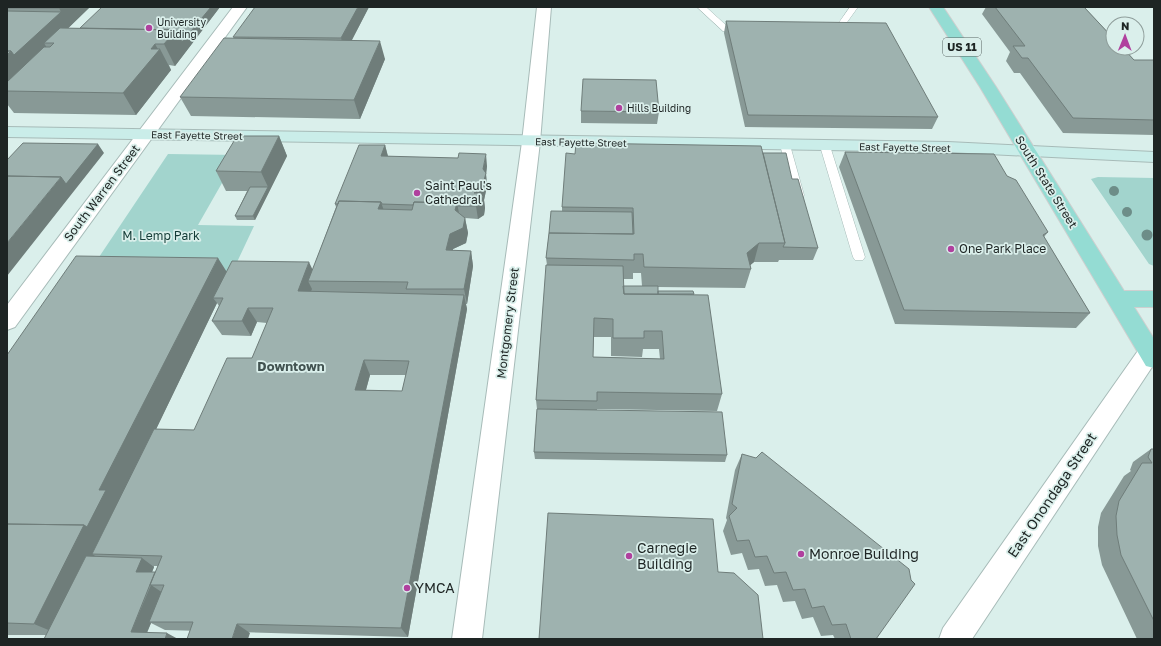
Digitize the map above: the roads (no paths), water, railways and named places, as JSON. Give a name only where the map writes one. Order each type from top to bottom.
[{"type":"main road","name":"South State Street","points":[[936,7],[1152,355]]},
{"type":"main road","points":[[1117,299],[1154,299]]},
{"type":"street","name":"South Warren Street","points":[[7,321],[240,7]]},
{"type":"street","name":"Montgomery Street","points":[[467,639],[531,142],[544,7]]},
{"type":"street","name":"East Fayette Street","points":[[7,132],[948,148],[1154,157]]},
{"type":"street","name":"East Onondaga Street","points":[[954,639],[1152,355]]},
{"type":"lane","points":[[701,7],[726,29],[749,29]]},
{"type":"lane","points":[[821,30],[837,30],[854,7]]},
{"type":"lane","points":[[784,145],[801,204]]},
{"type":"lane","points":[[825,146],[859,257]]},
{"type":"place","name":"University Building","points":[[149,28]]},
{"type":"place","name":"Hills Building","points":[[619,108]]},
{"type":"place","name":"Saint Paul's Cathedral","points":[[417,193]]},
{"type":"place","name":"One Park Place","points":[[951,249]]},
{"type":"place","name":"Monroe Building","points":[[801,554]]},
{"type":"place","name":"Carnegie Building","points":[[629,556]]},
{"type":"place","name":"YMCA","points":[[407,588]]},
{"type":"district","name":"Downtown","points":[[291,366]]},
{"type":"park label","name":"M. Lemp Park","points":[[161,236]]}]
